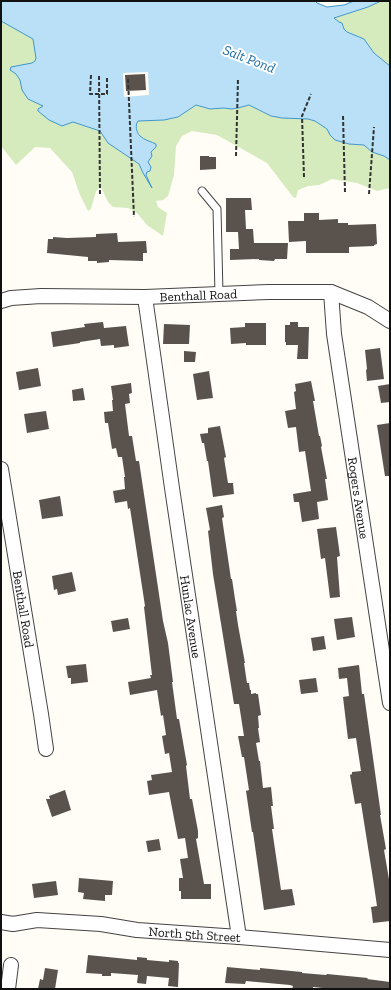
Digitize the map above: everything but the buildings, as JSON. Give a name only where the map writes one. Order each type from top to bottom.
[{"type":"street","name":"Benthall Road","points":[[1,301],[12,298],[41,296],[145,296],[269,292],[331,292],[368,306],[390,321]]},
{"type":"street","name":"Rogers Avenue","points":[[331,292],[334,334],[390,703]]},
{"type":"street","name":"Hunlac Avenue","points":[[145,296],[239,937]]},
{"type":"street","name":"Benthall Road","points":[[1,468],[46,749]]},
{"type":"street","name":"North 5th Street","points":[[1,922],[13,924],[37,920],[101,924],[137,930],[390,950]]},
{"type":"street","points":[[8,989],[11,965]]},
{"type":"lane","points":[[202,191],[217,209],[219,294]]},
{"type":"path","points":[[91,75],[90,94],[107,94],[107,76]]},
{"type":"path","points":[[99,76],[100,194]]},
{"type":"path","points":[[128,79],[134,217]]},
{"type":"path","points":[[236,156],[238,79]]},
{"type":"path","points":[[304,177],[302,116],[311,94]]},
{"type":"path","points":[[343,116],[345,192]]},
{"type":"path","points":[[369,194],[374,127]]},
{"type":"green space","points":[[381,1],[390,1],[390,66],[374,53],[364,39],[347,32],[342,23],[334,18],[368,7]]},
{"type":"green space","points":[[1,21],[33,39],[36,58],[35,61],[16,74],[20,80],[22,90],[44,106],[62,126],[73,122],[100,131],[108,143],[139,164],[149,183],[146,175],[148,162],[151,152],[156,147],[138,133],[136,125],[138,121],[164,120],[178,117],[196,105],[210,109],[231,109],[249,105],[271,116],[315,121],[327,129],[330,135],[349,144],[364,145],[372,152],[384,156],[390,160],[390,188],[377,191],[357,183],[332,179],[319,185],[308,186],[298,190],[296,198],[293,197],[267,163],[217,135],[192,131],[182,136],[176,146],[174,175],[168,196],[163,200],[156,201],[158,207],[167,213],[163,236],[147,225],[137,213],[128,208],[113,207],[108,202],[101,187],[96,191],[91,209],[88,211],[80,195],[72,172],[50,148],[35,147],[16,165],[1,146]]},
{"type":"water","name":"Salt Pond","points":[[1,1],[315,1],[327,7],[344,5],[354,1],[381,1],[368,7],[334,18],[342,23],[347,32],[364,39],[374,53],[390,66],[390,160],[384,156],[372,152],[364,145],[349,144],[335,140],[327,129],[315,121],[308,119],[271,116],[249,105],[231,109],[210,109],[196,105],[178,117],[164,120],[138,121],[136,126],[140,136],[156,144],[156,147],[151,152],[152,156],[148,162],[151,167],[150,171],[147,172],[146,175],[152,188],[139,164],[108,143],[100,131],[73,122],[62,126],[49,120],[38,111],[38,109],[43,106],[28,99],[22,90],[20,80],[16,74],[10,70],[11,67],[32,63],[35,61],[36,58],[33,39],[1,21]]},
{"type":"pier","points":[[148,72],[149,95],[124,97],[123,73]]}]
